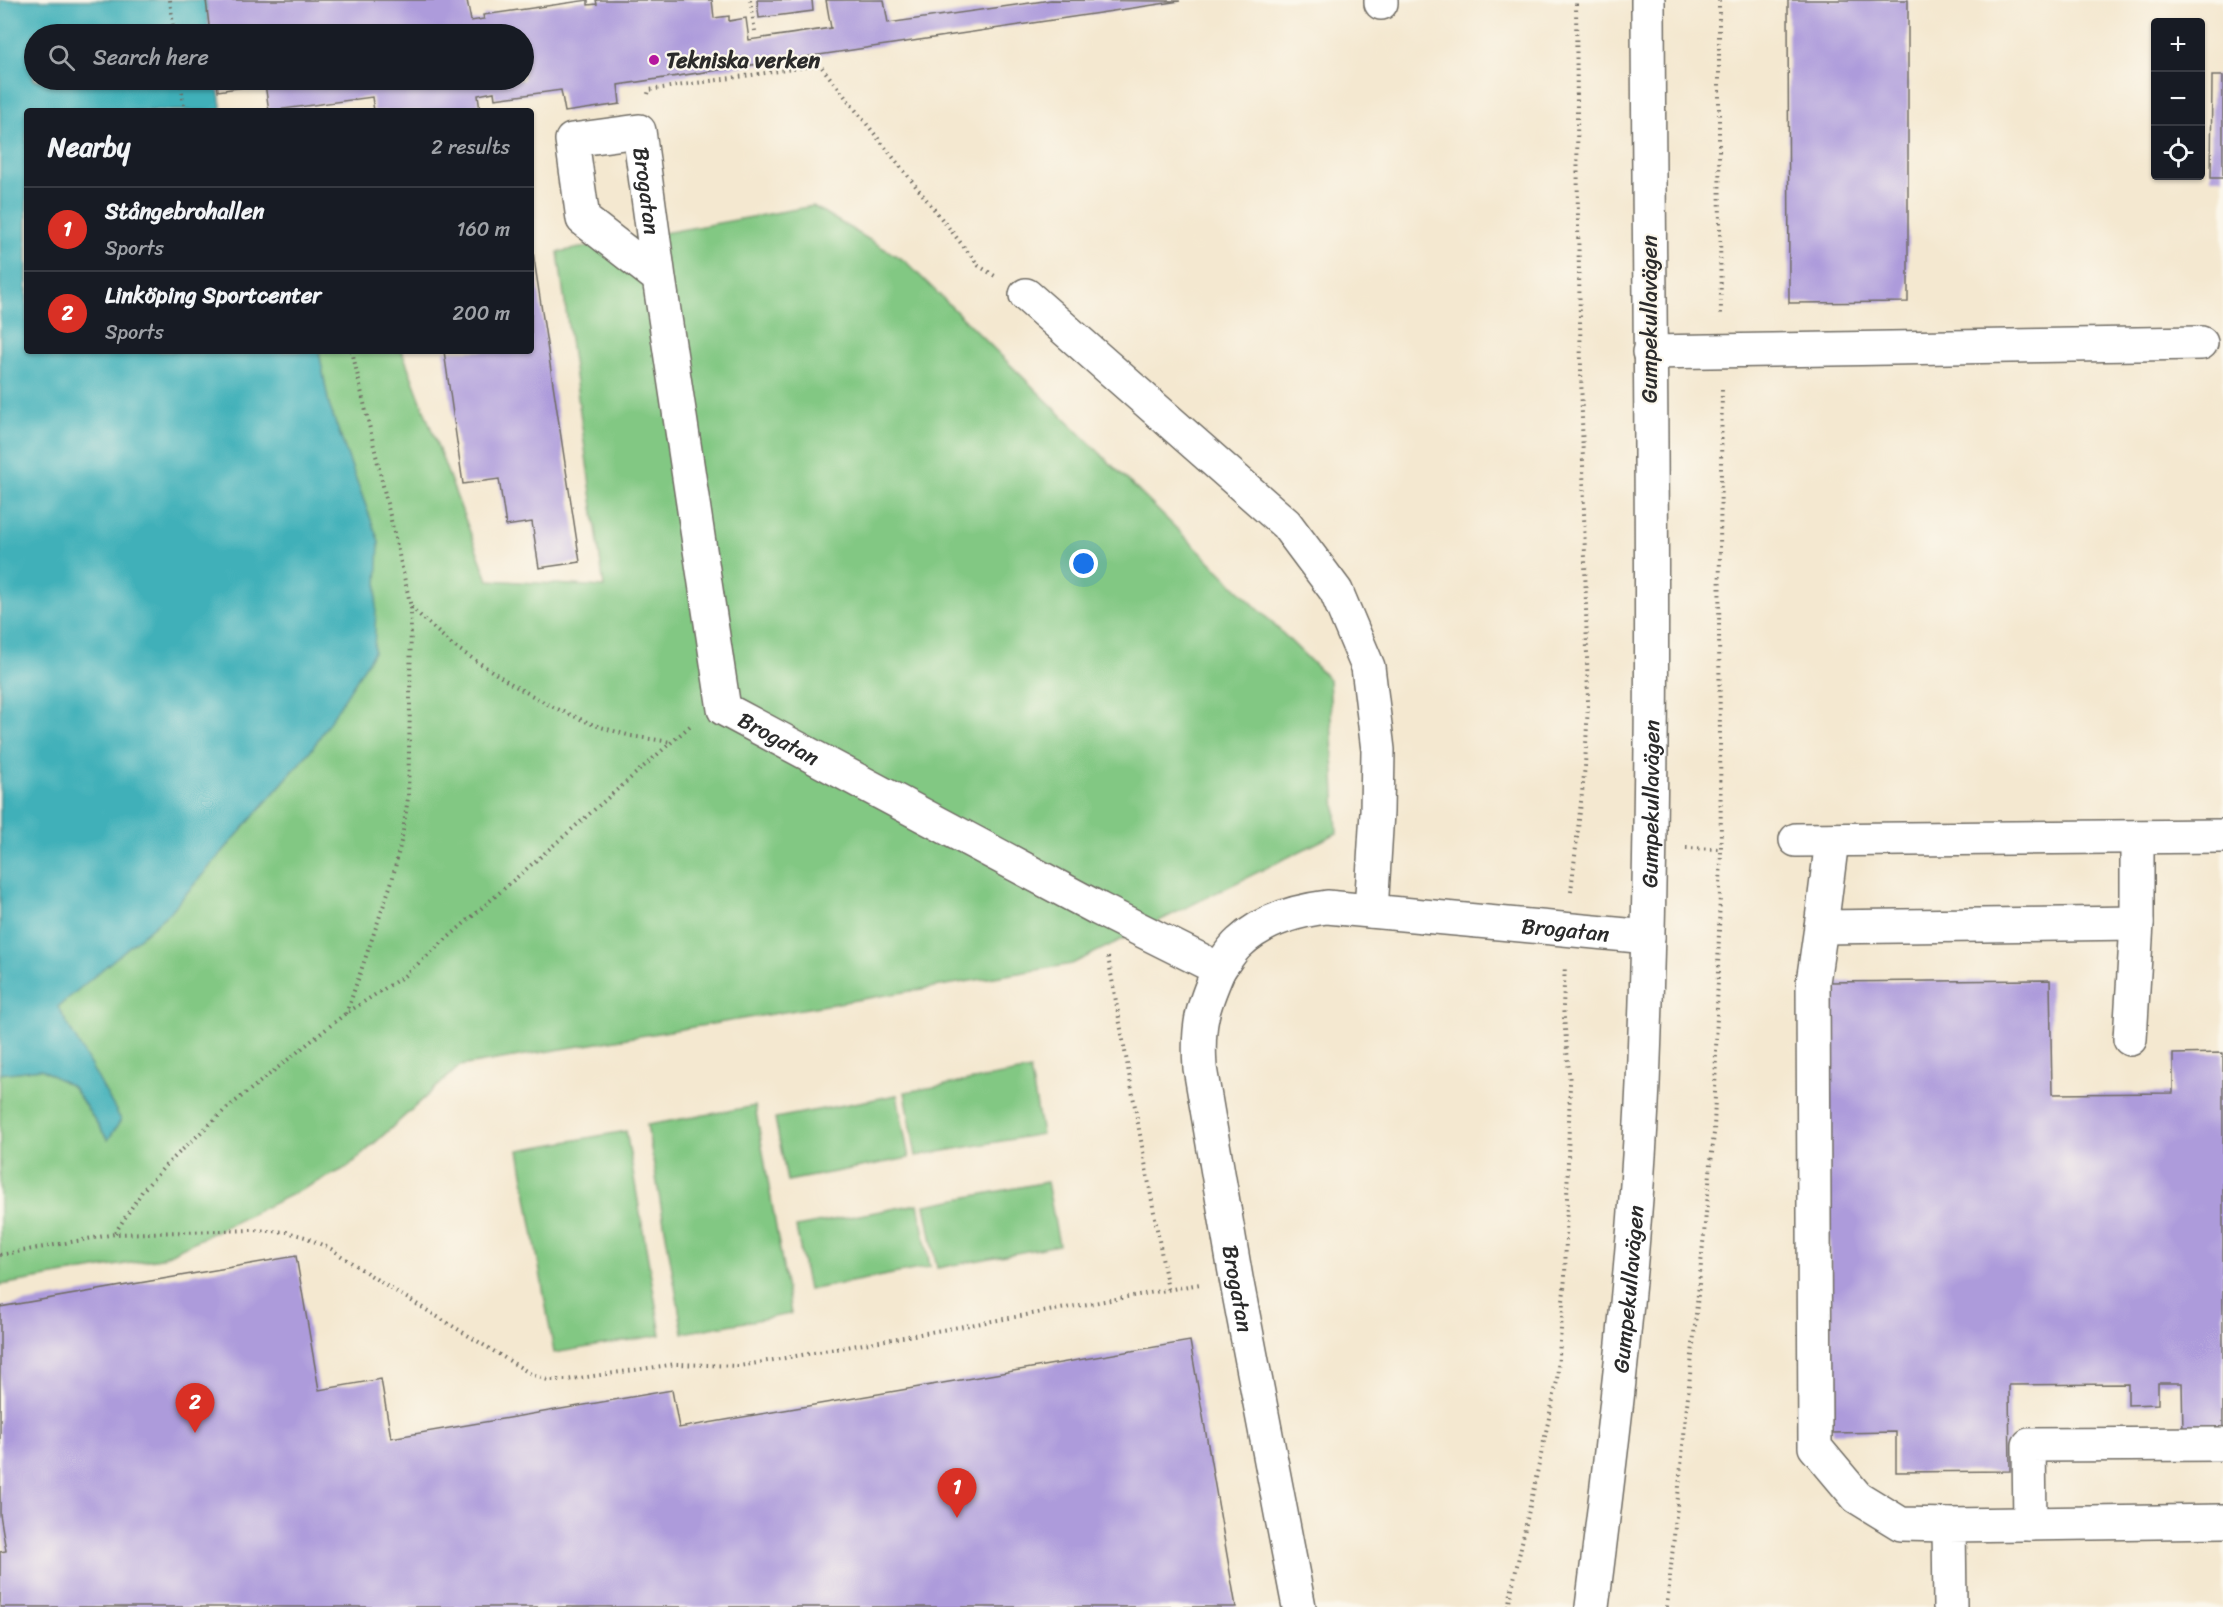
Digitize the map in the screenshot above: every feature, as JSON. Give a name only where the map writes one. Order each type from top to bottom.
[{"type":"street","name":"Gumpekullavägen","points":[[1592,1607],[1611,1463],[1632,1255],[1648,937],[1651,648],[1648,0]]},
{"type":"street","name":"Brogatan","points":[[658,278],[583,219],[572,140],[639,131],[658,278],[724,709],[1099,909],[1219,969]]},
{"type":"street","points":[[1026,295],[1286,524],[1336,591],[1368,667],[1378,750],[1371,911]]},
{"type":"street","points":[[1649,352],[2201,343]]},
{"type":"street","points":[[1797,840],[2223,836]]},
{"type":"street","points":[[2130,1039],[2138,923],[2137,837]]},
{"type":"street","points":[[1832,840],[1814,982],[1815,1447],[1857,1497],[1901,1524],[2223,1521]]},
{"type":"street","name":"Brogatan","points":[[1299,1607],[1236,1278],[1200,1068],[1198,1042],[1200,1019],[1219,969],[1239,943],[1267,924],[1295,911],[1327,907],[1648,937]]},
{"type":"street","points":[[1821,927],[2138,923]]},
{"type":"street","points":[[2030,1524],[2029,1445],[2223,1444]]},
{"type":"street","points":[[1949,1525],[1950,1607]]},
{"type":"path","points":[[170,0],[173,24]]},
{"type":"path","points":[[750,0],[755,31]]},
{"type":"path","points":[[1508,1607],[1557,1381],[1565,1276],[1570,1083],[1563,1007],[1567,928],[1585,766],[1588,703],[1575,0]]},
{"type":"path","points":[[1666,1607],[1714,1133],[1721,849],[1719,630],[1722,352],[1719,0]]},
{"type":"path","points":[[639,131],[649,90],[820,65],[979,266],[1026,295]]},
{"type":"path","points":[[182,90],[185,108]]},
{"type":"path","points":[[345,1014],[392,880],[402,837],[408,798],[411,607],[353,354]]},
{"type":"path","points":[[411,607],[452,645],[550,706],[594,725],[631,736],[671,742]]},
{"type":"path","points":[[115,1234],[143,1190],[166,1165],[226,1109],[345,1014],[404,976],[671,742],[691,726],[724,709]]},
{"type":"path","points":[[1099,909],[1168,1290]]},
{"type":"path","points":[[0,1255],[115,1234],[253,1230],[287,1232],[305,1237],[331,1249],[511,1362],[531,1374],[548,1380],[566,1380],[676,1364],[740,1366],[1236,1278]]},
{"type":"green space","points":[[813,206],[905,261],[1329,679],[1337,833],[1072,964],[460,1066],[348,1167],[161,1258],[0,1285],[0,1074],[41,1069],[73,1087],[108,1140],[121,1120],[57,1007],[171,911],[312,749],[379,542],[329,405],[320,354],[403,354],[488,580],[604,587],[558,252]]},
{"type":"green space","points":[[1030,1070],[1042,1134],[916,1156],[905,1092]]},
{"type":"green space","points":[[897,1095],[909,1158],[787,1181],[775,1118]]},
{"type":"green space","points":[[755,1106],[791,1314],[683,1333],[647,1125]]},
{"type":"green space","points":[[626,1131],[661,1335],[554,1353],[519,1150]]},
{"type":"green space","points":[[1047,1182],[1059,1245],[937,1268],[925,1205]]},
{"type":"green space","points":[[918,1204],[930,1267],[808,1290],[796,1227]]},
{"type":"water","points":[[0,0],[206,0],[209,24],[24,24],[24,90],[219,90],[222,108],[24,108],[24,354],[320,354],[329,405],[379,542],[374,652],[312,749],[171,911],[58,1007],[121,1120],[108,1140],[73,1087],[41,1069],[0,1074]]},
{"type":"building","name":"Tekniska verken","points":[[206,0],[467,0],[471,21],[484,19],[483,15],[588,0],[588,5],[597,4],[596,0],[712,0],[714,18],[729,16],[729,21],[746,18],[749,40],[831,28],[826,0],[884,0],[888,23],[1051,0],[1180,1],[618,85],[620,104],[565,112],[561,90],[495,99],[494,92],[478,95],[480,108],[374,108],[372,97],[291,108],[269,108],[266,90],[534,90],[534,24],[209,24]]},
{"type":"building","points":[[757,0],[812,0],[813,11],[759,18]]},
{"type":"building","points":[[1788,0],[1908,0],[1908,302],[1789,303]]},
{"type":"building","points":[[2212,76],[2223,76],[2223,178],[2211,178]]},
{"type":"building","points":[[534,259],[580,562],[539,568],[532,522],[506,526],[499,479],[463,484],[444,354],[534,354]]},
{"type":"building","points":[[2050,980],[2052,1094],[2173,1093],[2173,1054],[2223,1053],[2223,1431],[2183,1432],[2182,1383],[2158,1383],[2158,1404],[2128,1405],[2128,1384],[2009,1385],[2010,1471],[1896,1472],[1896,1432],[1832,1433],[1826,982]]},
{"type":"building","points":[[296,1256],[319,1390],[381,1379],[391,1438],[672,1390],[679,1428],[1190,1341],[1236,1607],[0,1607],[0,1552],[6,1551],[0,1514],[0,1307]]},
{"type":"place","name":"Tekniska verken","points":[[654,60]]},
{"type":"place","name":"Linköping Sportcenter","points":[[195,1433]]},
{"type":"place","name":"Stångebrohallen","points":[[957,1518]]}]
